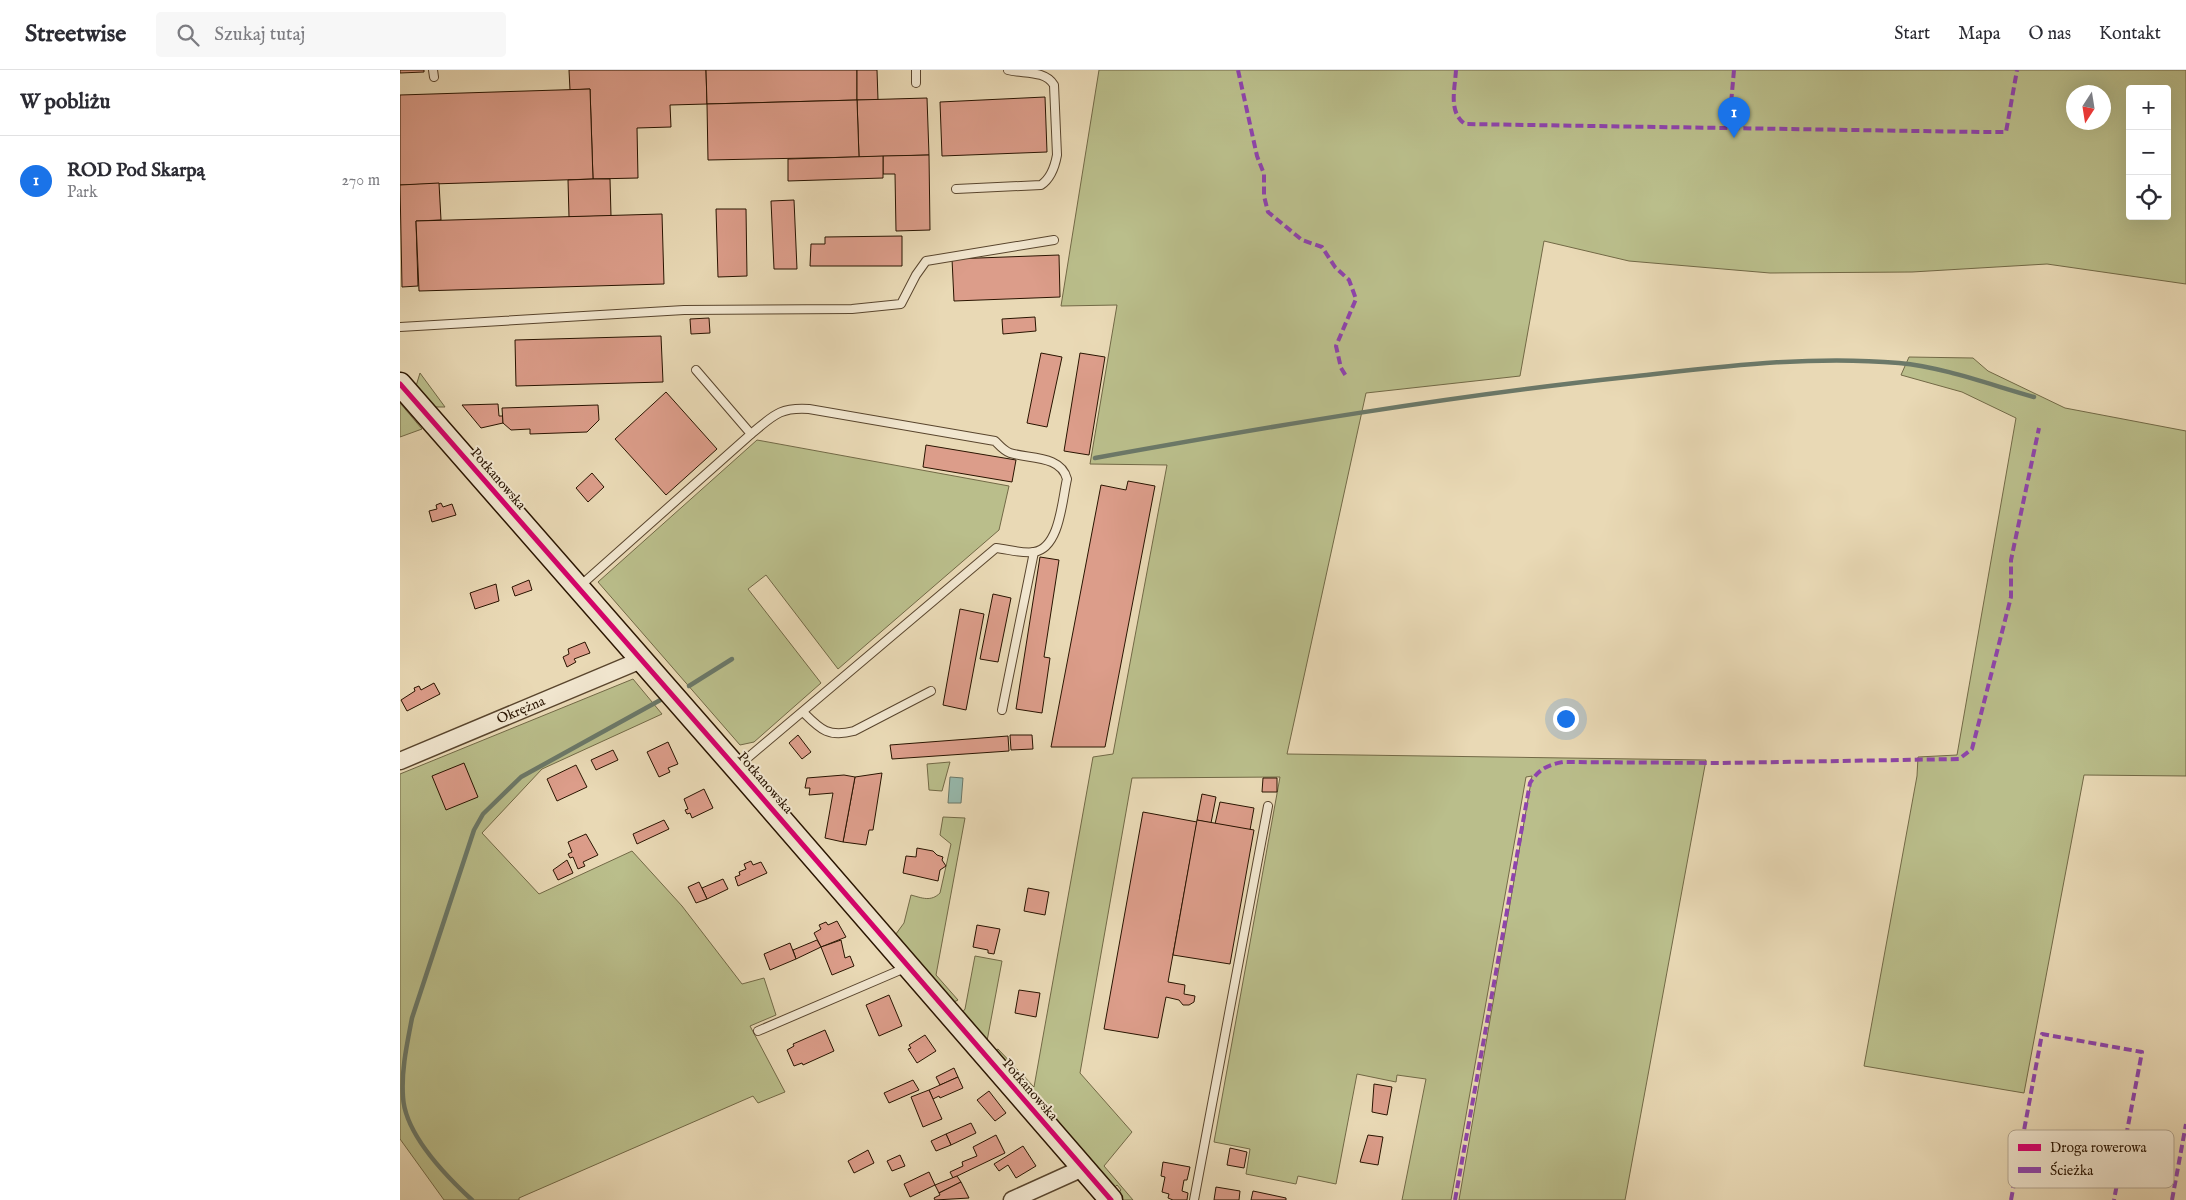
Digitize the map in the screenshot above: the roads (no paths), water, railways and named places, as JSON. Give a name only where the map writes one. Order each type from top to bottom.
[{"type":"street","name":"Potkanowska","points":[[400,384],[1111,1200]]},
{"type":"street","name":"Okrężna","points":[[400,761],[641,660]]},
{"type":"street","points":[[1012,1200],[1083,1168]]},
{"type":"lane","points":[[916,70],[916,83]]},
{"type":"lane","points":[[956,189],[1041,185],[1048,179],[1052,170],[1057,155],[1054,85],[1050,78],[1045,75],[1008,70]]},
{"type":"lane","points":[[400,327],[684,310],[852,309],[901,304],[916,275],[926,262],[1054,240]]},
{"type":"lane","points":[[696,370],[751,434]]},
{"type":"lane","points":[[579,588],[751,434],[776,414],[790,408],[809,409],[995,441],[1008,452],[1055,463],[1065,470],[1067,479],[1054,536],[1047,547],[1034,552],[996,548],[736,768]]},
{"type":"lane","points":[[1002,710],[1034,552]]},
{"type":"lane","points":[[802,712],[820,729],[829,733],[843,734],[854,731],[932,691]]},
{"type":"lane","points":[[1194,1200],[1268,806]]},
{"type":"lane","points":[[758,1031],[909,966]]},
{"type":"water","points":[[950,777],[963,778],[961,803],[948,803]]},
{"type":"waterway","points":[[1095,458],[1294,423],[1494,393],[1696,369],[1764,363],[1831,360],[1916,365],[1950,372],[2034,397]]},
{"type":"waterway","points":[[689,686],[732,659]]},
{"type":"waterway","points":[[472,1200],[440,1167],[419,1140],[406,1111],[403,1097],[403,1077],[412,1018],[474,830],[483,814],[521,777],[664,698]]},
{"type":"place","name":"ROD Pod Skarpą","points":[[1734,138]]}]
